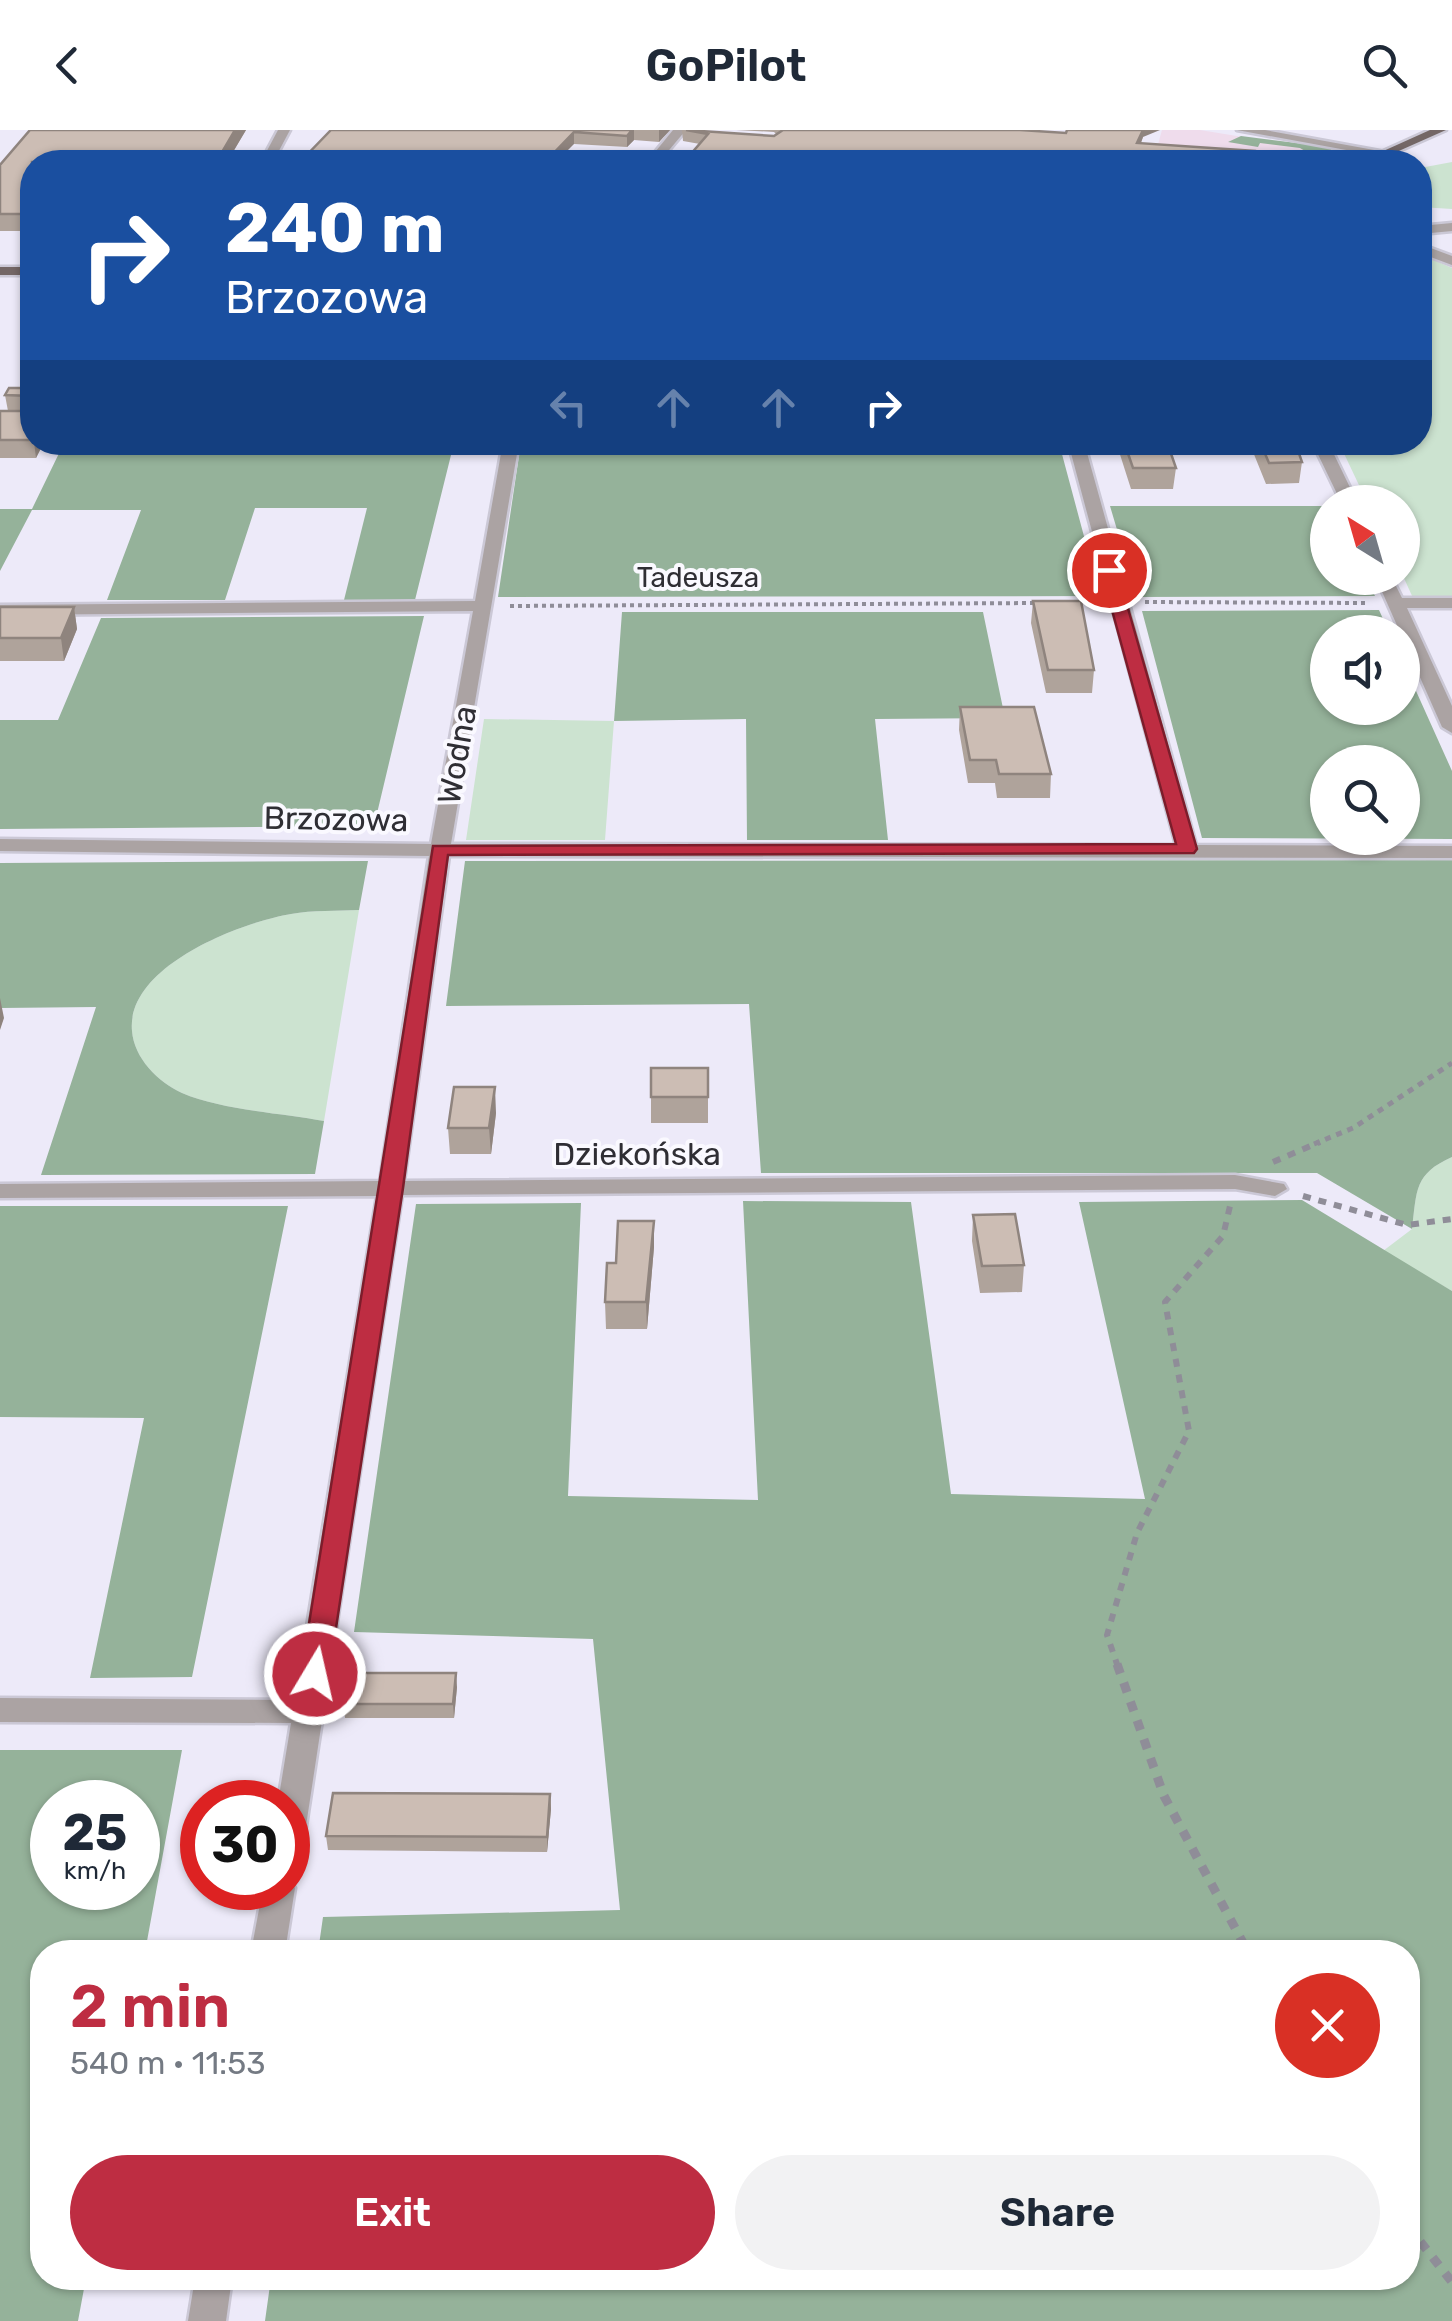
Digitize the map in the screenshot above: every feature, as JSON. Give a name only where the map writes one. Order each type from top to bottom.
[{"type":"main road","points":[[1398,150],[1440,130]]},
{"type":"street","points":[[1242,130],[1365,150]]},
{"type":"street","points":[[679,131],[697,134]]},
{"type":"street","name":"Wodna","points":[[298,1780],[392,1188],[440,850],[509,455]]},
{"type":"street","points":[[1079,455],[1187,849]]},
{"type":"street","points":[[1326,455],[1341,485]]},
{"type":"street","points":[[1392,595],[1452,726]]},
{"type":"street","points":[[1396,603],[1452,603]]},
{"type":"street","points":[[0,610],[484,606]]},
{"type":"street","name":"Brzozowa","points":[[0,844],[440,850],[1452,852]]},
{"type":"street","name":"Dziekońska","points":[[0,1191],[1236,1182],[1274,1190]]},
{"type":"street","points":[[0,1710],[309,1712]]},
{"type":"street","points":[[270,1940],[275,1910]]},
{"type":"street","points":[[206,2321],[212,2290]]},
{"type":"path","points":[[1118,602],[1396,603]]},
{"type":"path","name":"Tadeusza","points":[[484,606],[1038,603]]},
{"type":"path","points":[[1242,1940],[1164,1796],[1106,1635],[1137,1534],[1189,1431],[1165,1302],[1222,1236],[1236,1182],[1291,1153],[1353,1128],[1452,1063]]},
{"type":"path","points":[[1274,1190],[1350,1206],[1408,1225],[1452,1220]]},
{"type":"path","points":[[1420,2241],[1452,2282]]},
{"type":"shaded area","points":[[1162,130],[1200,130],[1305,150],[1140,150],[1157,148]]},
{"type":"green space","points":[[1241,136],[1332,150],[1260,143],[1258,147],[1228,142]]},
{"type":"green space","points":[[1452,162],[1452,209],[1432,208],[1432,166]]},
{"type":"green space","points":[[1432,259],[1452,268],[1452,609],[1418,609],[1412,595],[1420,595],[1420,485],[1359,485],[1345,455],[1432,455]]},
{"type":"green space","points":[[58,455],[451,455],[415,600],[344,600],[367,508],[255,508],[225,600],[107,600],[141,510],[32,510],[0,571],[0,509],[32,509]]},
{"type":"green space","points":[[519,455],[1062,455],[1100,596],[498,597]]},
{"type":"green space","points":[[1110,506],[1310,506],[1310,595],[1375,596],[1137,597]]},
{"type":"green space","points":[[1379,610],[1381,615],[1310,615],[1310,725],[1420,725],[1420,700],[1452,771],[1452,839],[1420,839],[1420,745],[1310,745],[1310,838],[1202,838],[1142,611]]},
{"type":"green space","points":[[622,612],[983,612],[1005,718],[875,719],[888,840],[747,840],[746,719],[614,721]]},
{"type":"green space","points":[[424,616],[374,826],[0,829],[0,720],[58,720],[101,618]]},
{"type":"green space","points":[[484,719],[614,721],[605,840],[466,840]]},
{"type":"green space","points":[[1452,860],[1452,1157],[1424,1177],[1412,1229],[1317,1173],[761,1173],[749,1004],[446,1006],[465,861]]},
{"type":"green space","points":[[368,861],[359,910],[291,914],[216,938],[166,968],[147,987],[135,1008],[132,1031],[137,1051],[156,1076],[173,1088],[215,1103],[324,1121],[315,1174],[41,1175],[96,1007],[0,1008],[0,863]]},
{"type":"green space","points":[[359,910],[324,1121],[198,1099],[164,1082],[142,1060],[132,1031],[135,1008],[147,987],[189,952],[269,919],[308,912]]},
{"type":"green space","points":[[1452,1157],[1452,1291],[1383,1251],[1412,1229],[1424,1177]]},
{"type":"green space","points":[[1302,1200],[1452,1291],[1452,2321],[265,2321],[269,2290],[1420,2290],[1420,1940],[320,1940],[323,1917],[620,1910],[593,1639],[354,1632],[416,1204],[581,1203],[568,1496],[758,1500],[743,1201],[911,1202],[951,1494],[1145,1499],[1079,1202]]},
{"type":"green space","points":[[0,1206],[288,1206],[192,1677],[90,1678],[144,1418],[0,1417]]},
{"type":"green space","points":[[0,1750],[182,1750],[160,1870],[160,1780],[30,1780],[30,1910],[153,1910],[147,1940],[30,1940],[30,2290],[84,2290],[78,2321],[0,2321]]},
{"type":"building","points":[[30,130],[235,130],[223,150],[20,150],[20,214],[0,214],[0,165]]},
{"type":"building","points":[[331,130],[632,130],[627,136],[574,132],[557,150],[312,150]]},
{"type":"building","points":[[686,130],[774,136],[783,130],[1143,130],[1137,143],[1240,150],[694,150],[708,134]]},
{"type":"building","points":[[9,388],[20,388],[20,396],[5,395]]},
{"type":"building","points":[[0,411],[20,411],[20,440],[0,440]]},
{"type":"building","points":[[1128,455],[1172,455],[1176,468],[1133,468]]},
{"type":"building","points":[[1266,455],[1300,455],[1302,462],[1269,463]]},
{"type":"building","points":[[1033,601],[1081,601],[1094,670],[1048,670]]},
{"type":"building","points":[[0,607],[74,607],[61,638],[0,638]]},
{"type":"building","points":[[960,707],[1034,707],[1051,774],[999,774],[996,760],[970,760]]},
{"type":"building","points":[[651,1068],[708,1068],[708,1097],[651,1097]]},
{"type":"building","points":[[454,1087],[495,1087],[489,1128],[448,1128]]},
{"type":"building","points":[[1015,1214],[1024,1265],[982,1266],[973,1215]]},
{"type":"building","points":[[618,1221],[654,1221],[646,1302],[605,1302],[607,1263],[616,1263]]},
{"type":"building","points":[[348,1673],[456,1673],[453,1704],[343,1704]]},
{"type":"building","points":[[333,1793],[550,1794],[547,1837],[326,1836]]},
{"type":"route","points":[[315,1674],[392,1188],[440,850],[1187,849],[1109,570]]}]
